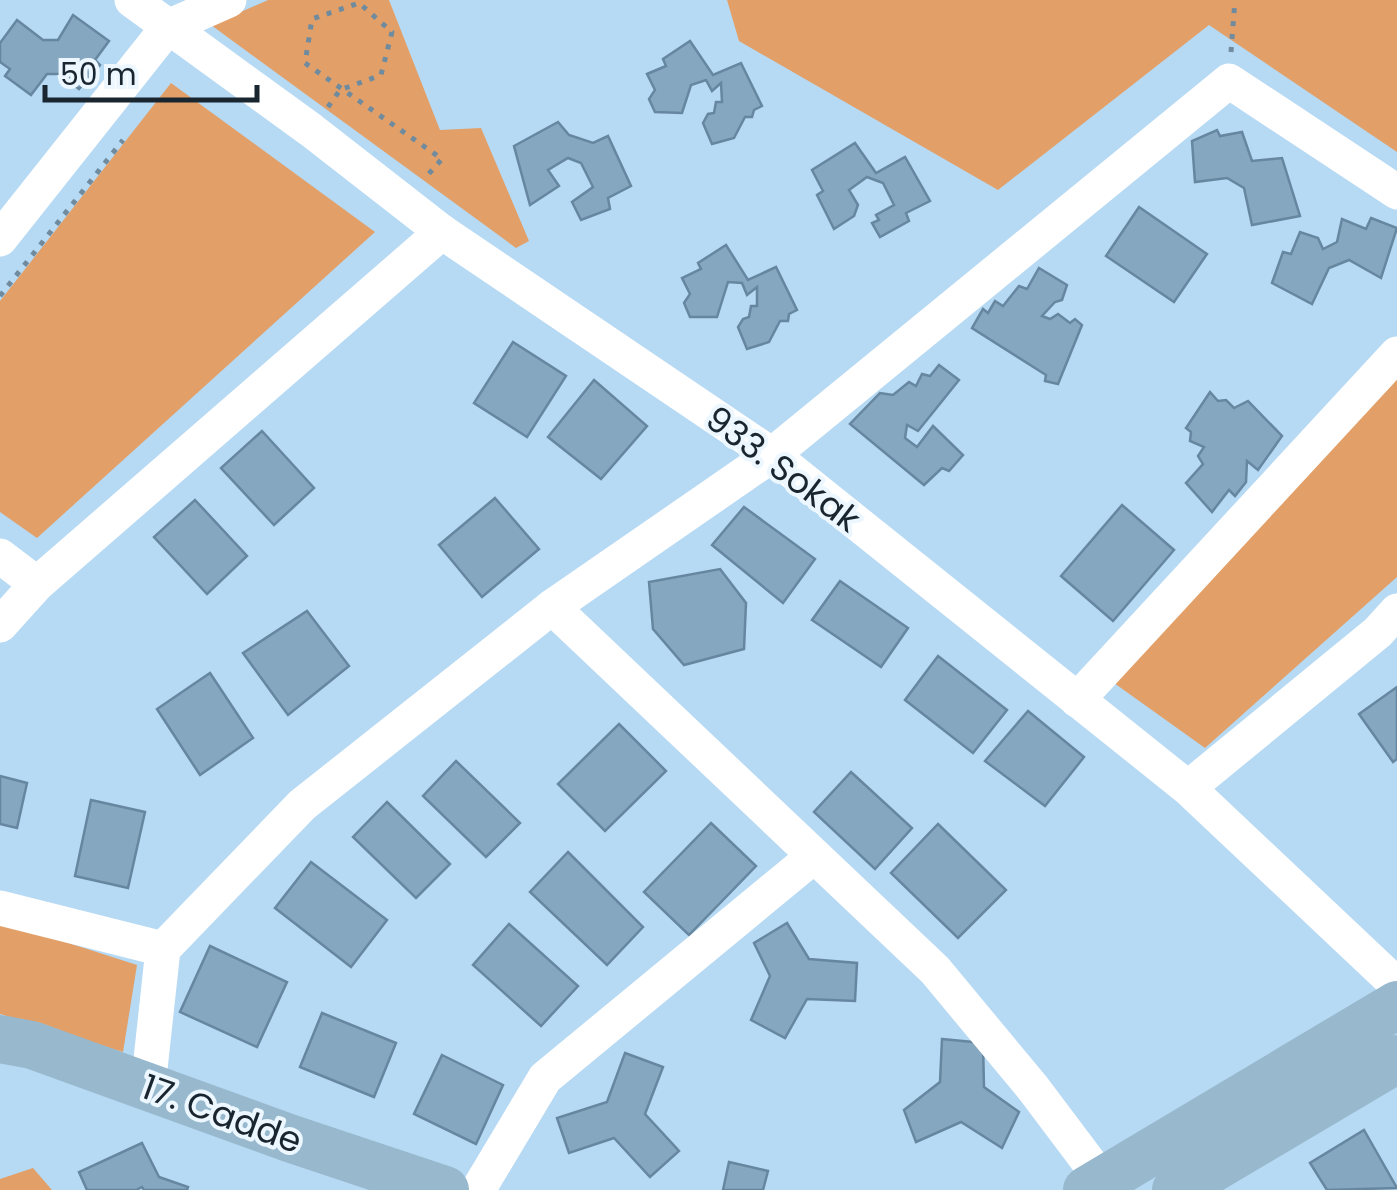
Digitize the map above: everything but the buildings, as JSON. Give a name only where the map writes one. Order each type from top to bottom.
[{"type":"main road","points":[[1095,1185],[1397,1005]]},
{"type":"main road","name":"17. Cadde","points":[[0,1038],[32,1045],[445,1190]]},
{"type":"main road","points":[[1176,1190],[1397,1059]]},
{"type":"street","name":"933. Sokak","points":[[132,0],[311,130],[442,232],[772,455],[1188,788],[1397,985]]},
{"type":"street","points":[[0,239],[168,27],[229,0]]},
{"type":"street","points":[[148,1087],[163,949],[302,805],[552,607],[772,455],[1229,81],[1397,192]]},
{"type":"street","points":[[0,625],[37,584],[442,232]]},
{"type":"street","points":[[1077,700],[1397,354]]},
{"type":"street","points":[[0,556],[37,584]]},
{"type":"street","points":[[552,607],[935,970],[1033,1088],[1095,1185]]},
{"type":"street","points":[[1188,788],[1378,632],[1397,611]]},
{"type":"street","points":[[478,1190],[545,1078],[814,856]]},
{"type":"street","points":[[0,908],[163,949]]},
{"type":"path","points":[[1229,81],[1235,0]]},
{"type":"path","points":[[311,130],[340,90],[381,76],[392,32],[359,4],[312,20],[305,63],[340,90],[442,159],[404,201]]},
{"type":"path","points":[[0,296],[129,131]]},
{"type":"shaded area","points":[[268,0],[389,0],[440,130],[481,128],[529,241],[516,248],[211,25]]},
{"type":"shaded area","points":[[727,0],[1397,0],[1397,152],[1209,25],[998,190],[739,41]]},
{"type":"shaded area","points":[[171,83],[375,232],[37,538],[0,512],[0,301]]},
{"type":"shaded area","points":[[1397,378],[1397,577],[1205,748],[1114,683]]},
{"type":"shaded area","points":[[0,921],[137,965],[123,1052],[0,1014]]},
{"type":"shaded area","points":[[33,1168],[52,1190],[0,1190],[0,1179]]}]
